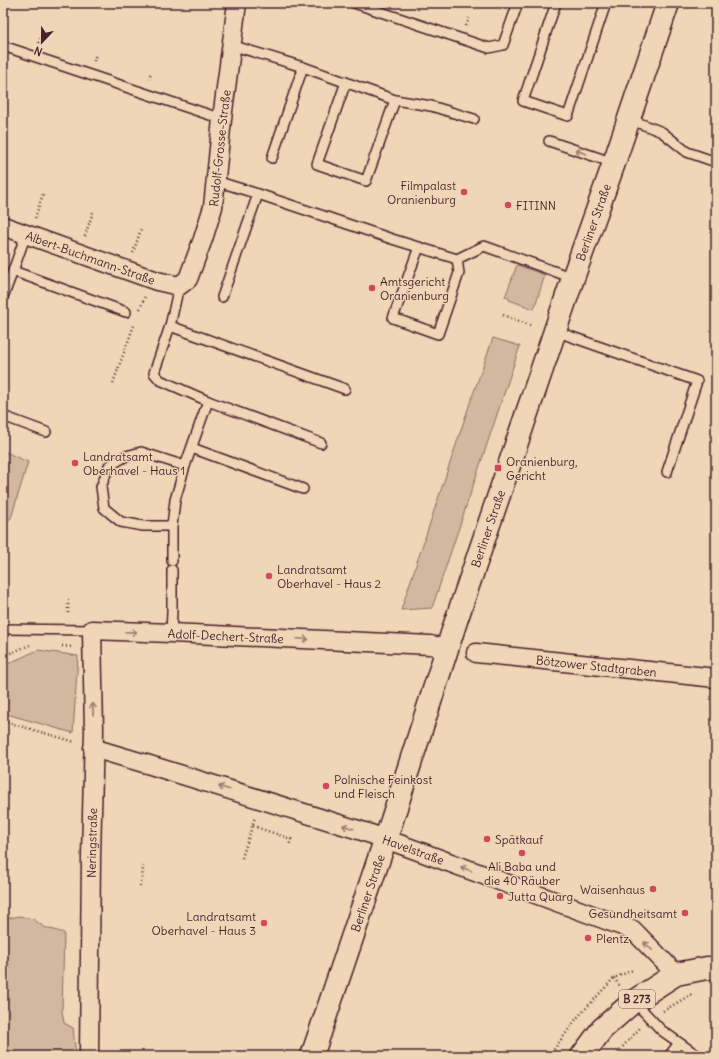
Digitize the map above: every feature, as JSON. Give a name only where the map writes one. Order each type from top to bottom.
[{"type":"main road","name":"Berliner Straße","points":[[312,1056],[554,331],[614,163],[668,3]]},
{"type":"main road","name":"B 273","points":[[582,1056],[602,1029],[634,1001],[676,974],[707,968],[716,968]]},
{"type":"street","name":"Rudolf-Grosse-Straße","points":[[179,286],[188,279],[213,207],[222,119],[237,3]]},
{"type":"street","name":"Albert-Buchmann-Straße","points":[[3,226],[157,281],[179,286]]},
{"type":"street","name":"Adolf-Dechert-Straße","points":[[92,630],[430,645],[448,648]]},
{"type":"street","name":"Neringstraße","points":[[89,1056],[91,857],[86,745],[94,731],[92,630]]},
{"type":"street","name":"Bötzower Stadtgraben","points":[[476,653],[716,678]]},
{"type":"street","name":"Havelstraße","points":[[86,745],[385,839],[633,930],[676,974]]},
{"type":"lane","points":[[354,3],[489,48],[503,45],[518,3]]},
{"type":"lane","points":[[556,3],[523,101],[568,116],[605,6],[602,3]]},
{"type":"lane","points":[[232,44],[303,67],[395,100],[431,106],[474,119]]},
{"type":"lane","points":[[3,46],[222,119]]},
{"type":"lane","points":[[272,158],[303,67]]},
{"type":"lane","points":[[346,82],[317,164],[366,181],[395,100]]},
{"type":"lane","points":[[629,119],[662,132],[687,152],[716,162]]},
{"type":"lane","points":[[549,141],[614,163]]},
{"type":"lane","points":[[216,181],[456,259],[484,246],[573,278]]},
{"type":"lane","points":[[222,297],[258,194]]},
{"type":"lane","points":[[3,297],[28,235]]},
{"type":"lane","points":[[419,247],[393,318],[438,334],[459,274],[456,259]]},
{"type":"lane","points":[[13,271],[126,312]]},
{"type":"lane","points":[[179,286],[170,326],[154,373],[160,380],[208,401],[321,443]]},
{"type":"lane","points":[[170,326],[345,389]]},
{"type":"lane","points":[[554,331],[697,381],[667,472]]},
{"type":"lane","points":[[171,633],[172,526],[175,500],[185,466],[208,401]]},
{"type":"lane","points":[[3,416],[46,432]]},
{"type":"lane","points":[[192,448],[303,489]]},
{"type":"lane","points":[[172,526],[143,526],[121,522],[104,508],[101,487],[109,466],[126,456],[141,452],[185,466]]},
{"type":"lane","name":"Adolf-Dechert-Straße","points":[[3,629],[92,630]]},
{"type":"lane","points":[[634,1001],[661,1030],[698,1056]]},
{"type":"lane","points":[[669,1056],[679,1043]]},
{"type":"path","points":[[28,235],[43,194]]},
{"type":"path","points":[[78,253],[93,212]]},
{"type":"path","points":[[126,270],[141,229]]},
{"type":"path","points":[[503,315],[532,326]]},
{"type":"path","points":[[113,383],[120,365]]},
{"type":"path","points":[[68,600],[68,608]]},
{"type":"path","points":[[3,721],[86,745]]},
{"type":"path","points":[[242,858],[257,813]]},
{"type":"path","points":[[253,826],[291,840],[289,846]]},
{"type":"path","points":[[140,886],[143,866]]},
{"type":"path","points":[[550,1056],[577,1018],[614,978],[633,970]]},
{"type":"shaded area","points":[[517,265],[545,275],[534,309],[509,300],[509,298],[505,297]]},
{"type":"shaded area","points":[[493,338],[520,346],[432,608],[401,610],[471,400]]},
{"type":"shaded area","points":[[3,451],[28,462],[11,518],[3,525]]},
{"type":"shaded area","points":[[38,650],[78,656],[73,733],[3,713],[3,666]]},
{"type":"shaded area","points":[[3,916],[10,918],[19,916],[33,919],[44,927],[64,933],[62,1011],[64,1023],[73,1028],[76,1056],[3,1056]]},
{"type":"place","name":"Filmpalast Oranienburg","points":[[464,192]]},
{"type":"place","name":"FITINN","points":[[508,205]]},
{"type":"place","name":"Amtsgericht Oranienburg","points":[[372,288]]},
{"type":"place","name":"Landratsamt Oberhavel - Haus 1","points":[[75,463]]},
{"type":"place","name":"Oranienburg, Gericht","points":[[498,468]]},
{"type":"place","name":"Landratsamt Oberhavel - Haus 2","points":[[269,576]]},
{"type":"place","name":"Polnische Feinkost und Fleisch","points":[[326,786]]},
{"type":"place","name":"Spätkauf","points":[[487,839]]},
{"type":"place","name":"Ali Baba und die 40 Räuber","points":[[522,853]]},
{"type":"place","name":"Waisenhaus","points":[[653,889]]},
{"type":"place","name":"Jutta Quarg","points":[[500,896]]},
{"type":"place","name":"Gesundheitsamt","points":[[685,913]]},
{"type":"place","name":"Landratsamt Oberhavel - Haus 3","points":[[264,923]]},
{"type":"place","name":"Plentz","points":[[588,938]]}]
